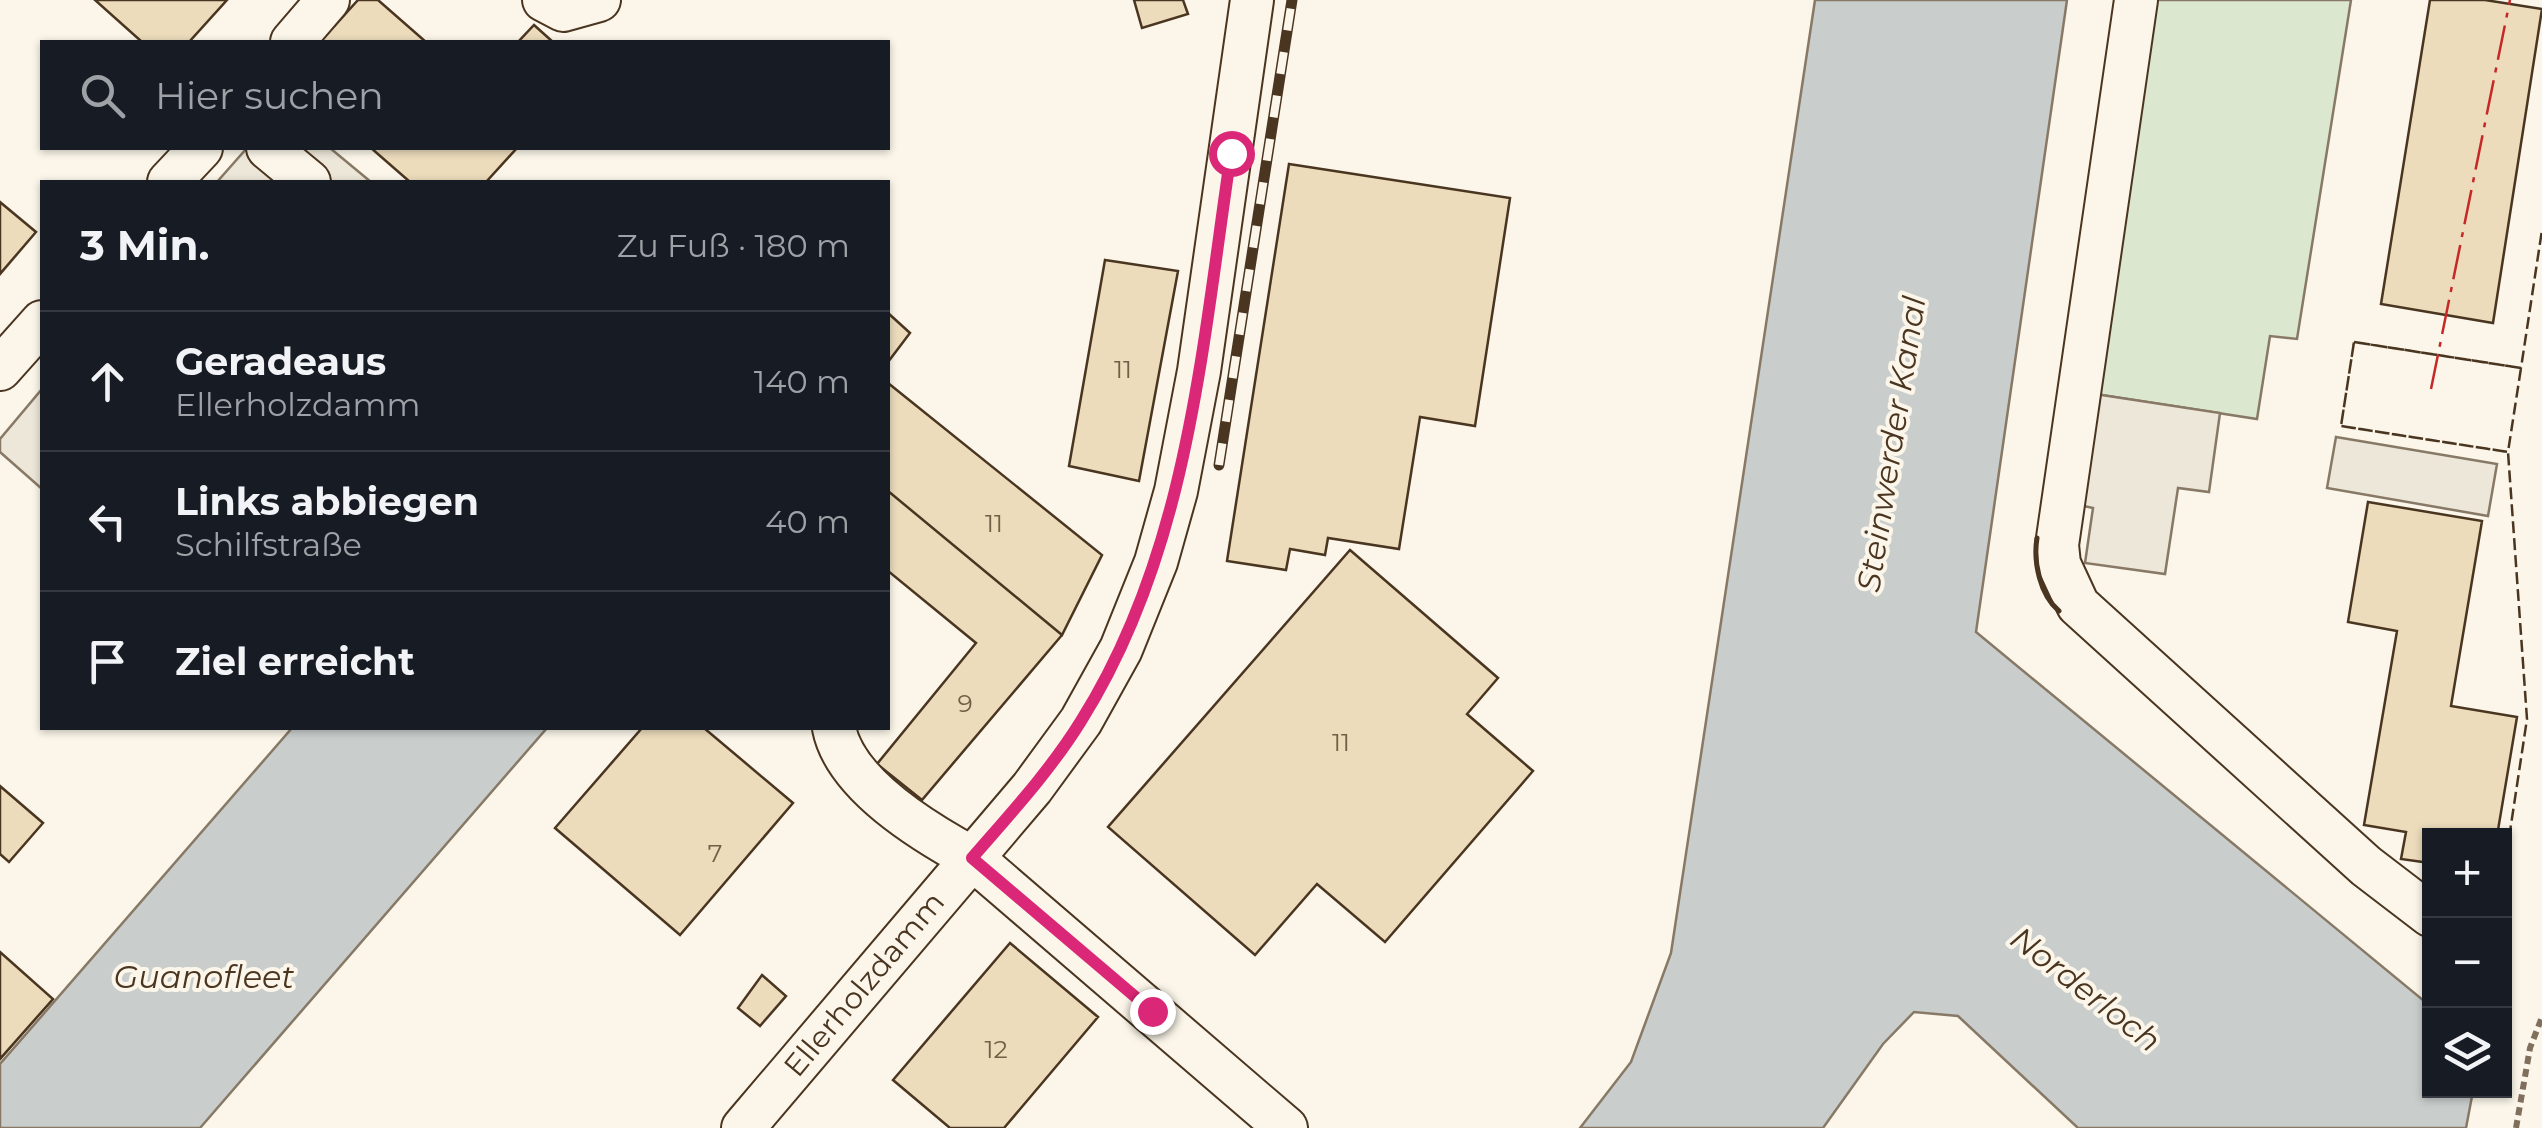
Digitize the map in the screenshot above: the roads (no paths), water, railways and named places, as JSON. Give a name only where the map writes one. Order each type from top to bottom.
[{"type":"street","points":[[294,40],[328,0]]},
{"type":"street","points":[[544,0],[564,10],[598,0]]},
{"type":"street","name":"Ellerholzdamm","points":[[743,1128],[1041,776],[1088,709],[1140,604],[1167,528],[1198,371],[1252,0]]},
{"type":"street","points":[[2136,0],[2056,545],[2059,564],[2078,605],[2366,866],[2422,910]]},
{"type":"street","points":[[171,180],[198,150]]},
{"type":"street","points":[[270,150],[307,180]]},
{"type":"street","points":[[0,369],[40,324]]},
{"type":"street","points":[[834,730],[838,748],[861,777],[924,832],[972,858],[1286,1128]]},
{"type":"water","points":[[1815,0],[2067,0],[1976,632],[2422,999],[2422,1098],[2472,1098],[2466,1128],[2078,1128],[1958,1016],[1914,1012],[1883,1044],[1823,1128],[1580,1128],[1631,1062],[1671,953]]},
{"type":"water","name":"Guanofleet","points":[[290,730],[545,730],[200,1128],[0,1128],[0,1064]]},
{"type":"railway","points":[[1219,465],[1292,0]]},
{"type":"water label","name":"Steinwerder Kanal","points":[[1891,444]]},
{"type":"water label","name":"Norderloch","points":[[2086,989]]}]
